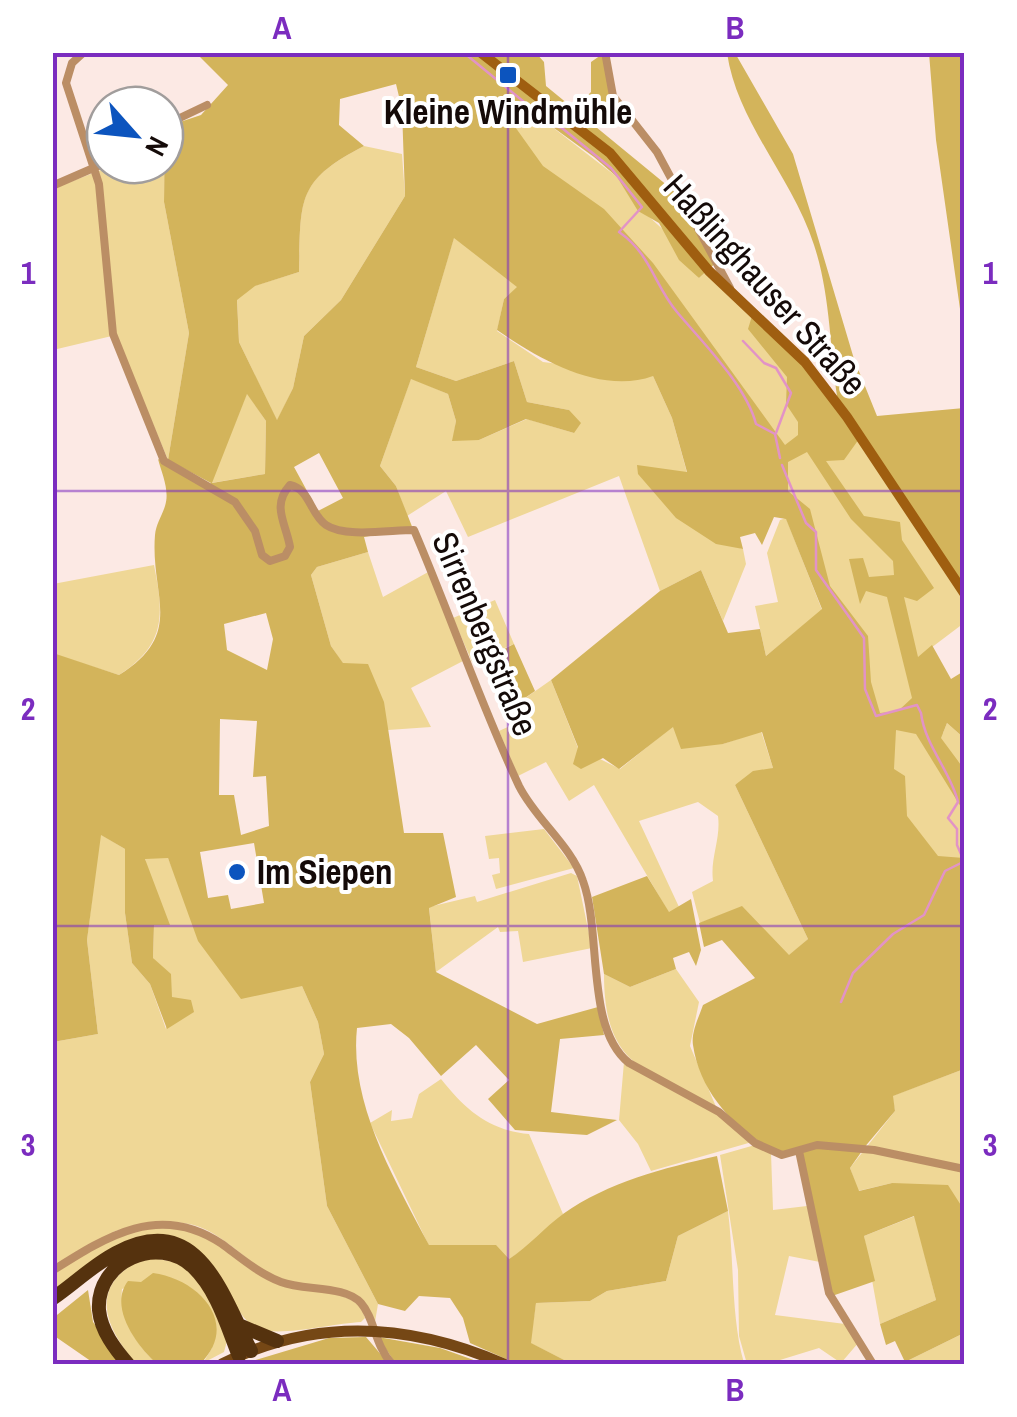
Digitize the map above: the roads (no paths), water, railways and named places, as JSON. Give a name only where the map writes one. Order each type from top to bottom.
[{"type":"highway","points":[[52,1299],[114,1254],[140,1243],[166,1242],[189,1250],[207,1266],[238,1324],[245,1353]]},
{"type":"highway","points":[[128,1364],[104,1328],[100,1298],[113,1271],[130,1258],[150,1252],[176,1256],[201,1277],[245,1353]]},
{"type":"highway","points":[[238,1324],[277,1341]]},
{"type":"main road","name":"Haßlinghauser Straße","points":[[480,52],[610,153],[732,294],[821,381],[964,593]]},
{"type":"main road","points":[[222,1364],[277,1341],[332,1330],[372,1330],[450,1342],[504,1364]]},
{"type":"street","name":"Sirrenbergstraße","points":[[84,52],[72,63],[66,83],[85,140]]},
{"type":"street","points":[[605,52],[613,96],[657,152],[732,294]]},
{"type":"street","points":[[185,116],[207,106]]},
{"type":"street","points":[[52,186],[85,171]]},
{"type":"street","name":"Sirrenbergstraße","points":[[98,185],[113,334],[164,461],[235,502],[255,530],[262,555],[270,561],[285,556],[290,547],[280,515],[280,500],[290,485],[302,490],[322,522],[335,530],[414,530],[520,787],[584,884],[604,1026],[617,1052],[629,1063],[719,1112],[755,1143],[782,1155],[818,1145],[874,1150],[964,1168]]},
{"type":"street","points":[[799,1150],[829,1293],[872,1364]]},
{"type":"street","points":[[52,1271],[127,1228],[156,1223],[182,1225],[212,1238],[281,1282],[352,1296],[365,1308],[372,1330],[392,1364]]},
{"type":"waterway","points":[[463,52],[611,168],[642,207],[619,232],[638,250],[669,302],[733,379],[756,424],[775,434],[780,458]]},
{"type":"waterway","points":[[743,341],[764,363],[776,368],[791,393],[776,433]]},
{"type":"waterway","points":[[782,465],[806,523],[816,532],[816,570],[864,638],[865,689],[876,716],[917,705],[921,713],[927,737],[958,802],[948,818],[957,829],[957,845],[964,861]]},
{"type":"waterway","points":[[841,1002],[853,973],[893,934],[924,915],[945,871],[963,862]]},
{"type":"place","name":"Kleine Windmühle","points":[[508,75]]},
{"type":"place","name":"Im Siepen","points":[[237,872]]}]
